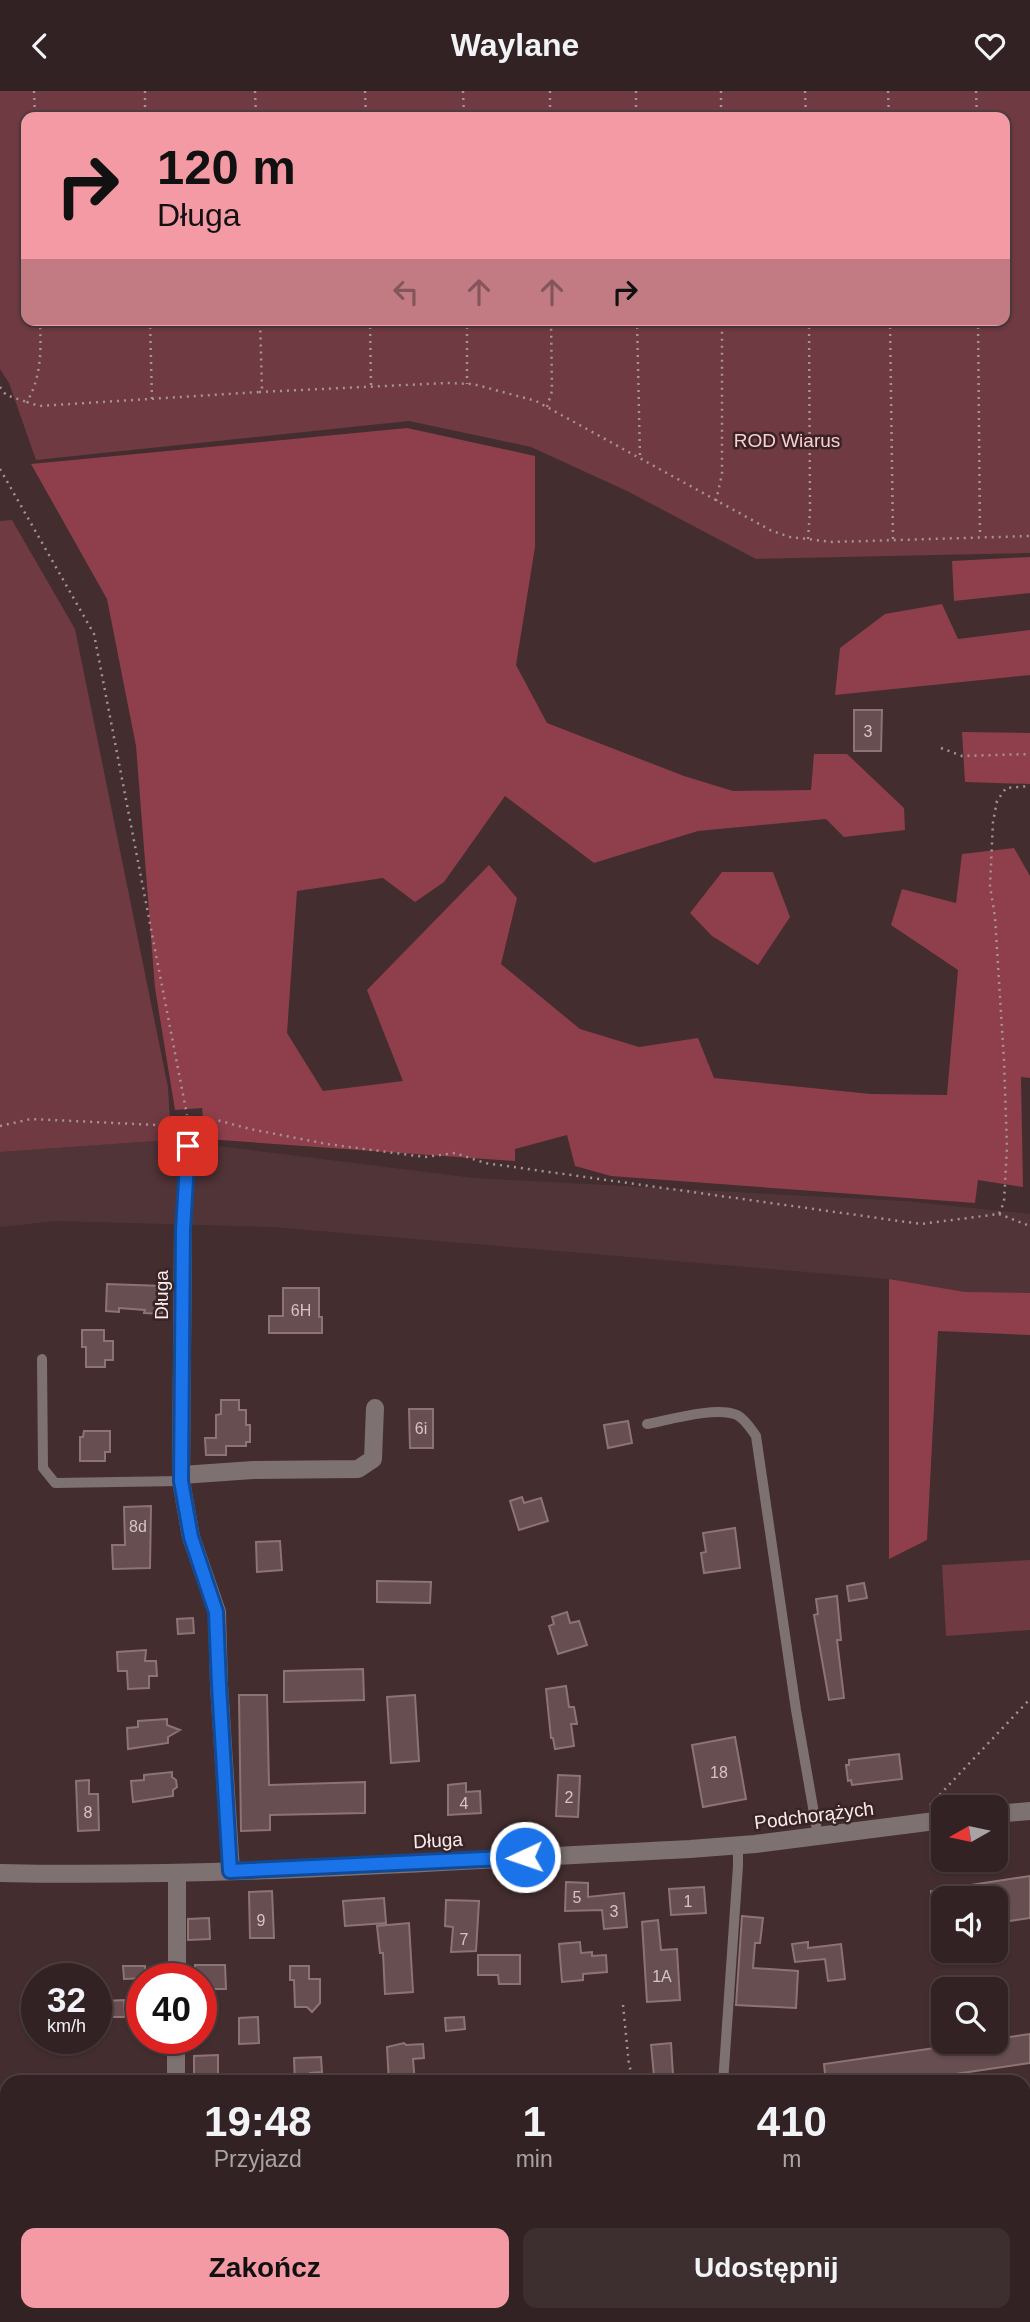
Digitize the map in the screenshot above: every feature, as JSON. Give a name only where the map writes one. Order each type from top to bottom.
[{"type":"street","name":"Długa","points":[[183,1230],[182,1478],[191,1537],[216,1612],[230,1871]]},
{"type":"street","points":[[182,1478],[253,1470],[358,1469],[373,1459],[376,1408]]},
{"type":"street","points":[[1008,1813],[1030,1811]]},
{"type":"street","name":"Podchorążych","points":[[690,1849],[931,1821]]},
{"type":"street","name":"Długa","points":[[0,1873],[177,1873],[690,1849]]},
{"type":"street","points":[[177,1873],[177,1963]]},
{"type":"street","points":[[176,2054],[176,2075]]},
{"type":"lane","points":[[189,1126],[201,1124]]},
{"type":"lane","name":"Długa","points":[[183,1230],[189,1126]]},
{"type":"lane","points":[[42,1359],[43,1468],[55,1483],[182,1478]]},
{"type":"lane","points":[[647,1424],[723,1412],[737,1415],[756,1436],[796,1710],[818,1836]]},
{"type":"lane","points":[[724,2075],[738,1845]]},
{"type":"path","points":[[34,91],[35,112]]},
{"type":"path","points":[[145,91],[145,112]]},
{"type":"path","points":[[255,91],[256,112]]},
{"type":"path","points":[[365,91],[366,112]]},
{"type":"path","points":[[463,91],[464,112]]},
{"type":"path","points":[[550,91],[550,112]]},
{"type":"path","points":[[636,91],[636,112]]},
{"type":"path","points":[[721,91],[721,112]]},
{"type":"path","points":[[805,91],[806,112]]},
{"type":"path","points":[[888,91],[888,112]]},
{"type":"path","points":[[976,91],[977,112]]},
{"type":"path","points":[[27,402],[38,378],[41,359],[40,326]]},
{"type":"path","points":[[150,326],[152,400]]},
{"type":"path","points":[[259,393],[262,389],[260,326]]},
{"type":"path","points":[[370,326],[371,388]]},
{"type":"path","points":[[467,326],[467,384]]},
{"type":"path","points":[[547,407],[552,391],[551,326]]},
{"type":"path","points":[[637,326],[640,458]]},
{"type":"path","points":[[716,501],[722,474],[722,326]]},
{"type":"path","points":[[808,539],[809,326]]},
{"type":"path","points":[[890,326],[893,540]]},
{"type":"path","points":[[978,326],[980,537]]},
{"type":"path","points":[[0,387],[6,395],[38,406],[467,384],[536,401],[772,531],[790,537],[832,542],[1030,536]]},
{"type":"path","points":[[0,469],[94,634],[189,1126],[32,1119],[0,1126]]},
{"type":"path","points":[[942,748],[962,756],[1030,754]]},
{"type":"path","points":[[999,1214],[1004,1202],[1007,1147],[995,917],[990,886],[993,822],[997,801],[1006,788],[1030,786]]},
{"type":"path","points":[[201,1124],[217,1120],[327,1144],[425,1157],[455,1153],[485,1163],[921,1224],[999,1214],[1030,1226]]},
{"type":"path","points":[[915,1823],[1030,1699]]},
{"type":"path","points":[[623,2005],[632,2075]]},
{"type":"shaded area","points":[[407,428],[535,456],[535,547],[516,665],[547,723],[684,776],[733,791],[811,790],[814,754],[847,754],[904,808],[905,830],[844,837],[826,819],[698,831],[594,863],[505,796],[444,882],[415,902],[383,878],[297,891],[287,1033],[323,1091],[403,1081],[367,990],[489,865],[517,898],[501,964],[580,1029],[639,1047],[698,1038],[714,1078],[871,1094],[947,1095],[958,970],[891,925],[902,889],[956,903],[962,854],[1014,848],[1030,876],[1030,1078],[1021,1077],[1023,1187],[978,1180],[975,1203],[611,1176],[575,1166],[567,1135],[515,1149],[515,1161],[205,1139],[202,1108],[175,1110],[155,988],[136,746],[107,599],[31,464]]},
{"type":"shaded area","points":[[1030,557],[1030,593],[954,601],[952,561]]},
{"type":"shaded area","points":[[942,604],[958,639],[1030,630],[1030,675],[835,695],[840,648],[885,614]]},
{"type":"shaded area","points":[[962,732],[1030,733],[1030,784],[965,782]]},
{"type":"shaded area","points":[[722,872],[773,872],[790,917],[758,965],[712,936],[690,913]]},
{"type":"shaded area","points":[[171,1140],[474,1178],[904,1201],[1030,1214],[1030,1298],[965,1292],[889,1279],[273,1227],[57,1221],[0,1227],[0,1152]]},
{"type":"shaded area","points":[[889,1279],[965,1292],[1030,1293],[1030,1335],[938,1331],[927,1540],[889,1559]]},
{"type":"green space","name":"ROD Wiarus","points":[[0,91],[1030,91],[1030,553],[756,559],[627,491],[531,447],[409,421],[36,460],[9,383],[0,369]]},
{"type":"green space","points":[[12,520],[75,629],[168,1087],[171,1140],[0,1152],[0,521]]},
{"type":"green space","points":[[1030,1560],[1030,1630],[946,1636],[942,1565]]},
{"type":"building","points":[[854,710],[882,710],[881,751],[854,751]]},
{"type":"building","points":[[107,1284],[163,1286],[162,1314],[119,1308],[119,1312],[106,1311]]},
{"type":"building","points":[[283,1288],[319,1288],[322,1333],[269,1333],[269,1316],[283,1316]]},
{"type":"building","points":[[82,1330],[104,1330],[104,1341],[113,1341],[113,1360],[105,1360],[105,1367],[86,1367],[86,1347],[82,1347]]},
{"type":"building","points":[[221,1400],[239,1400],[239,1410],[246,1410],[246,1425],[250,1425],[250,1442],[246,1442],[246,1446],[226,1446],[226,1455],[206,1455],[205,1438],[216,1438],[216,1415],[221,1414]]},
{"type":"building","points":[[409,1409],[433,1409],[433,1448],[410,1448]]},
{"type":"building","points":[[628,1421],[632,1443],[608,1448],[604,1425]]},
{"type":"building","points":[[84,1431],[110,1431],[110,1452],[105,1452],[105,1461],[80,1461],[80,1437],[83,1437]]},
{"type":"building","points":[[522,1497],[524,1503],[541,1498],[548,1521],[519,1530],[510,1501]]},
{"type":"building","points":[[151,1506],[150,1568],[113,1569],[112,1545],[125,1545],[124,1507]]},
{"type":"building","points":[[735,1528],[740,1568],[704,1573],[701,1553],[706,1552],[703,1533]]},
{"type":"building","points":[[280,1541],[282,1570],[257,1572],[256,1542]]},
{"type":"building","points":[[377,1581],[431,1582],[430,1603],[377,1602]]},
{"type":"building","points":[[864,1583],[867,1598],[849,1601],[847,1586]]},
{"type":"building","points":[[837,1596],[841,1640],[837,1640],[844,1698],[829,1700],[814,1615],[818,1614],[816,1599]]},
{"type":"building","points":[[567,1612],[570,1623],[579,1621],[587,1645],[558,1654],[549,1626],[554,1624],[552,1617]]},
{"type":"building","points":[[193,1618],[194,1633],[178,1634],[177,1619]]},
{"type":"building","points":[[146,1650],[145,1661],[156,1661],[157,1676],[149,1676],[149,1688],[128,1689],[127,1671],[118,1671],[117,1652]]},
{"type":"building","points":[[363,1669],[364,1700],[284,1702],[284,1671]]},
{"type":"building","points":[[566,1686],[569,1707],[574,1707],[577,1724],[571,1724],[574,1746],[555,1749],[551,1738],[546,1689]]},
{"type":"building","points":[[239,1695],[267,1695],[269,1785],[365,1782],[365,1813],[270,1815],[270,1830],[241,1831]]},
{"type":"building","points":[[415,1695],[419,1761],[391,1763],[387,1697]]},
{"type":"building","points":[[167,1719],[167,1725],[180,1730],[168,1737],[168,1743],[128,1749],[127,1728],[138,1727],[138,1721]]},
{"type":"building","points":[[735,1737],[746,1799],[703,1807],[692,1745]]},
{"type":"building","points":[[899,1754],[902,1779],[852,1785],[851,1780],[848,1781],[846,1765],[849,1765],[849,1760]]},
{"type":"building","points":[[172,1772],[177,1787],[173,1790],[173,1796],[133,1802],[131,1781],[144,1780],[144,1775]]},
{"type":"building","points":[[558,1775],[580,1776],[578,1817],[556,1816]]},
{"type":"building","points":[[89,1780],[89,1794],[98,1794],[99,1830],[78,1831],[76,1781]]},
{"type":"building","points":[[466,1783],[466,1792],[480,1791],[481,1813],[448,1815],[448,1785]]},
{"type":"building","points":[[1030,1876],[1030,1918],[1008,1921],[1008,1886],[964,1886]]},
{"type":"building","points":[[566,1882],[588,1883],[588,1897],[624,1893],[627,1927],[604,1929],[602,1910],[565,1911]]},
{"type":"building","points":[[704,1887],[706,1913],[671,1915],[669,1889]]},
{"type":"building","points":[[272,1891],[274,1938],[250,1938],[249,1892]]},
{"type":"building","points":[[384,1898],[386,1923],[345,1926],[343,1901]]},
{"type":"building","points":[[446,1900],[479,1901],[476,1951],[451,1952],[453,1927],[445,1926]]},
{"type":"building","points":[[742,1916],[763,1918],[760,1943],[755,1943],[753,1968],[798,1971],[796,2008],[736,2005]]},
{"type":"building","points":[[209,1918],[210,1939],[188,1940],[188,1919]]},
{"type":"building","points":[[658,1920],[661,1950],[677,1949],[680,2000],[647,2002],[642,1922]]},
{"type":"building","points":[[409,1923],[413,1992],[385,1994],[383,1953],[380,1953],[377,1926]]},
{"type":"building","points":[[580,1942],[581,1953],[592,1952],[592,1956],[606,1955],[607,1972],[583,1974],[583,1980],[562,1982],[559,1944]]},
{"type":"building","points":[[808,1942],[808,1948],[841,1944],[845,1979],[828,1981],[825,1959],[795,1962],[792,1944]]},
{"type":"building","points":[[478,1955],[520,1955],[520,1984],[499,1984],[498,1975],[478,1975]]},
{"type":"building","points":[[217,1965],[225,1965],[226,1989],[217,1989]]},
{"type":"building","points":[[123,1966],[126,1966],[126,1979]]},
{"type":"building","points":[[290,1966],[309,1966],[309,1979],[320,1979],[320,2003],[312,2012],[307,2007],[295,2007],[294,1980],[290,1980]]},
{"type":"building","points":[[124,2000],[125,2017],[112,2017],[112,2001]]},
{"type":"building","points":[[258,2017],[259,2043],[239,2044],[239,2018]]},
{"type":"building","points":[[464,2017],[465,2029],[446,2031],[445,2018]]},
{"type":"building","points":[[1030,2034],[1030,2063],[948,2075],[825,2075],[824,2064],[931,2049],[931,2054],[1008,2054],[1008,2037]]},
{"type":"building","points":[[404,2043],[423,2044],[424,2058],[413,2059],[414,2075],[389,2075],[387,2047]]},
{"type":"building","points":[[671,2043],[673,2075],[654,2075],[651,2045]]},
{"type":"building","points":[[218,2055],[218,2074],[194,2074],[194,2056]]},
{"type":"building","points":[[321,2057],[322,2072],[295,2075],[294,2058]]},
{"type":"route","points":[[188,1146],[183,1230],[181,1481],[191,1537],[216,1612],[230,1871],[525,1857]]}]
